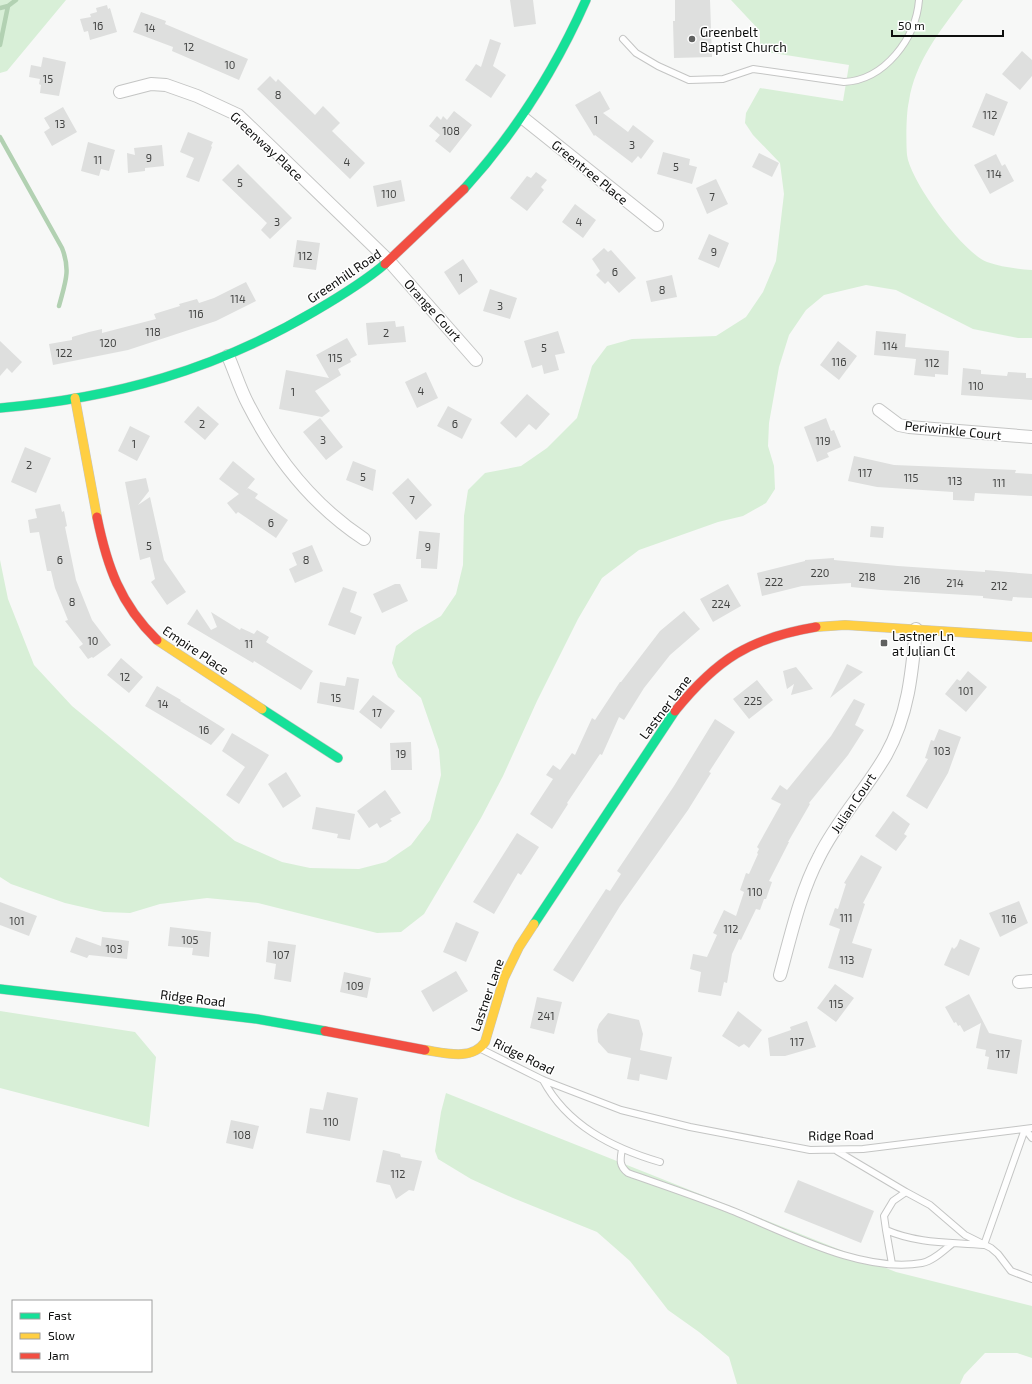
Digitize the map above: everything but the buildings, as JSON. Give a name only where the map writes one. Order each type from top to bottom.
[{"type":"street","name":"Greenhill Road","points":[[0,408],[43,404],[148,382],[228,356],[308,315],[346,292],[389,261],[481,172],[523,118],[557,62],[586,0]]},
{"type":"street","name":"Greenway Place","points":[[120,92],[151,84],[166,85],[197,96],[238,115],[389,261]]},
{"type":"street","name":"Greentree Place","points":[[523,118],[657,225]]},
{"type":"street","name":"Orange Court","points":[[389,261],[476,360]]},
{"type":"street","points":[[228,356],[247,403],[265,435],[282,459],[316,499],[364,539]]},
{"type":"street","name":"Empire Place","points":[[75,398],[103,548],[111,575],[126,605],[144,629],[159,642],[338,758]]},
{"type":"street","name":"Periwinkle Court","points":[[879,410],[899,425],[909,427],[1032,437]]},
{"type":"street","name":"Lastner Lane","points":[[481,1049],[485,1042],[504,978],[519,948],[669,719],[698,683],[734,654],[774,634],[819,626],[839,625],[1032,637]]},
{"type":"street","name":"Julian Court","points":[[780,975],[803,895],[819,856],[836,827],[886,756],[895,737],[909,692],[916,629]]},
{"type":"street","points":[[1019,982],[1032,981]]},
{"type":"street","name":"Ridge Road","points":[[0,989],[263,1020],[443,1053],[468,1054],[481,1049]]},
{"type":"lane","points":[[623,39],[636,53],[658,66],[689,80],[723,79],[753,69],[844,82],[856,82],[868,77],[892,59],[902,48],[917,16],[919,0]]},
{"type":"lane","name":"Ridge Road","points":[[481,1049],[543,1080],[621,1110],[690,1127],[767,1143],[810,1150],[836,1151],[907,1144],[1029,1128]]},
{"type":"lane","points":[[543,1080],[548,1090],[568,1115],[622,1149],[660,1162]]},
{"type":"lane","points":[[1029,1128],[1032,1138]]},
{"type":"lane","points":[[984,1245],[1029,1128]]},
{"type":"lane","points":[[622,1149],[620,1162],[622,1168],[628,1173],[727,1208],[845,1256],[892,1264],[923,1263],[938,1255],[952,1244]]},
{"type":"lane","points":[[836,1151],[930,1205],[965,1235],[998,1254],[1011,1271],[1032,1279]]},
{"type":"lane","points":[[892,1264],[884,1216],[888,1207],[906,1192]]},
{"type":"lane","points":[[886,1230],[907,1238],[952,1244],[984,1245]]},
{"type":"green space","points":[[0,0],[66,0],[7,71],[0,73]]},
{"type":"green space","points":[[731,0],[963,0],[937,35],[917,73],[908,106],[906,128],[907,155],[910,167],[927,198],[939,215],[965,245],[977,256],[987,262],[1010,268],[1032,270],[1032,338],[1018,338],[973,329],[896,290],[866,285],[824,295],[806,310],[789,335],[779,367],[769,423],[768,446],[774,466],[775,489],[766,503],[743,516],[718,522],[639,550],[602,578],[578,619],[537,701],[503,776],[481,818],[424,914],[401,932],[377,933],[258,903],[207,898],[160,904],[130,913],[104,912],[65,903],[11,884],[0,877],[0,560],[8,599],[34,665],[72,706],[235,841],[282,862],[310,868],[359,869],[386,862],[411,845],[430,820],[441,775],[439,750],[421,698],[398,677],[392,663],[396,646],[414,632],[441,616],[456,594],[463,565],[464,516],[468,490],[485,473],[521,466],[547,448],[577,418],[592,366],[607,346],[632,339],[716,336],[746,317],[763,292],[776,261],[784,194],[780,163],[753,135],[745,123],[746,113],[760,88],[843,101],[849,65],[760,51],[760,31]]},
{"type":"green space","points":[[0,1011],[135,1032],[156,1057],[149,1127],[0,1088]]},
{"type":"green space","points":[[446,1093],[896,1272],[1032,1306],[1032,1358],[1017,1353],[985,1353],[964,1375],[960,1384],[737,1384],[729,1357],[699,1332],[668,1310],[630,1261],[597,1232],[513,1198],[471,1179],[438,1159],[435,1151],[441,1112]]},
{"type":"waterway","points":[[0,8],[8,6],[16,0]]},
{"type":"waterway","points":[[0,45],[8,6]]},
{"type":"waterway","points":[[0,137],[62,248],[65,256],[67,270],[59,306]]},
{"type":"traffic: fast","points":[[464,189],[501,145],[533,99],[561,51],[586,0]]},
{"type":"traffic: fast","points":[[0,408],[84,397],[163,378],[202,365],[240,350],[277,332],[342,295],[385,264]]},
{"type":"traffic: fast","points":[[262,709],[338,758]]},
{"type":"traffic: fast","points":[[534,924],[675,711]]},
{"type":"traffic: fast","points":[[0,989],[257,1019],[325,1031]]},
{"type":"traffic: slow","points":[[75,398],[97,517]]},
{"type":"traffic: slow","points":[[816,627],[845,625],[1032,637]]},
{"type":"traffic: slow","points":[[157,640],[262,709]]},
{"type":"traffic: slow","points":[[425,1050],[449,1054],[466,1054],[480,1048],[485,1042],[504,978],[519,947],[534,924]]},
{"type":"traffic: jam","points":[[385,264],[464,189]]},
{"type":"traffic: jam","points":[[97,517],[105,552],[124,598],[133,612],[157,640]]},
{"type":"traffic: jam","points":[[675,711],[705,677],[736,654],[772,637],[816,627]]},
{"type":"traffic: jam","points":[[325,1031],[425,1050]]},
{"type":"place","name":"Greenbelt Baptist Church","points":[[692,39]]},
{"type":"place","name":"Lastner Ln at Julian Ct","points":[[884,643]]}]
